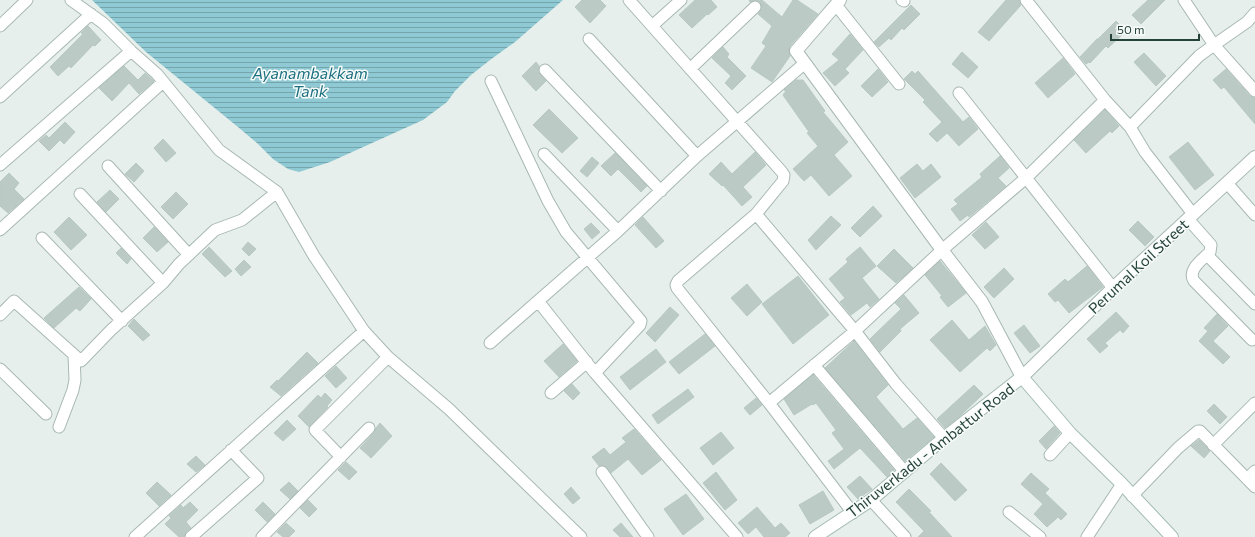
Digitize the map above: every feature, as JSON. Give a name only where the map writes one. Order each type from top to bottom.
[{"type":"street","points":[[0,26],[27,0]]},
{"type":"street","points":[[71,0],[103,23],[157,74],[219,150],[277,192],[314,256],[364,331],[388,357],[470,429],[581,537]]},
{"type":"street","points":[[629,0],[784,175],[783,181],[756,214],[699,262],[678,281],[676,285],[853,513]]},
{"type":"street","points":[[652,26],[681,0]]},
{"type":"street","points":[[1026,0],[1105,100],[1130,128],[1145,152],[1211,245],[1211,249],[1207,255],[1192,271],[1192,278],[1252,340]]},
{"type":"street","points":[[1184,0],[1214,45],[1255,91]]},
{"type":"street","points":[[899,84],[838,2],[796,51],[982,302],[1022,377]]},
{"type":"street","points":[[690,70],[755,7]]},
{"type":"street","points":[[1130,128],[1199,56],[1247,22],[1255,13]]},
{"type":"street","points":[[0,97],[91,14]]},
{"type":"street","points":[[589,39],[697,156]]},
{"type":"street","points":[[0,165],[131,51]]},
{"type":"street","points":[[490,343],[618,231],[736,121],[805,63]]},
{"type":"street","points":[[545,70],[661,191]]},
{"type":"street","points":[[491,81],[548,201],[566,232],[641,321],[640,324],[595,373]]},
{"type":"street","points":[[1,228],[163,82]]},
{"type":"street","points":[[959,93],[1113,288]]},
{"type":"street","points":[[769,403],[855,331],[942,250],[1026,178],[1105,100]]},
{"type":"street","points":[[544,154],[618,231]]},
{"type":"street","name":"Perumal Koil Street","points":[[1022,377],[1113,288],[1255,156]]},
{"type":"street","points":[[108,166],[189,255]]},
{"type":"street","points":[[1227,183],[1255,215]]},
{"type":"street","points":[[0,315],[14,301],[81,361],[215,230],[242,220],[277,192]]},
{"type":"street","points":[[80,194],[162,283]]},
{"type":"street","points":[[756,214],[855,331],[896,384],[944,438]]},
{"type":"street","points":[[42,238],[122,321]]},
{"type":"street","points":[[1207,255],[1255,304]]},
{"type":"street","points":[[538,301],[595,373],[737,537]]},
{"type":"street","points":[[135,537],[364,331]]},
{"type":"street","points":[[59,427],[73,390],[75,380],[74,355]]},
{"type":"street","points":[[341,457],[315,430],[388,357]]},
{"type":"street","points":[[551,393],[587,362]]},
{"type":"street","points":[[814,365],[905,472]]},
{"type":"street","points":[[0,369],[46,414]]},
{"type":"street","name":"Thiruverkadu - Ambattur Road","points":[[815,537],[871,500],[944,438],[1022,377],[1070,433],[1122,484],[1172,537]]},
{"type":"street","points":[[1213,445],[1255,403]]},
{"type":"street","points":[[262,537],[369,428]]},
{"type":"street","points":[[1132,496],[1198,430],[1252,479]]},
{"type":"street","points":[[1050,454],[1070,433]]},
{"type":"street","points":[[192,537],[258,478],[231,450]]},
{"type":"street","points":[[602,472],[648,537]]},
{"type":"street","points":[[1087,537],[1122,484]]},
{"type":"street","points":[[871,500],[905,537]]},
{"type":"street","points":[[1009,512],[1040,537]]},
{"type":"water","name":"Ayanambakkam Tank","points":[[92,0],[563,0],[515,42],[471,75],[455,91],[447,102],[423,120],[330,162],[299,172],[288,169],[273,159],[257,143],[146,52]]},
{"type":"building","points":[[582,0],[600,0],[606,6],[590,23],[575,7]]},
{"type":"building","points":[[695,0],[711,0],[717,7],[692,28],[679,15]]},
{"type":"building","points":[[757,0],[762,0],[782,17],[793,0],[797,0],[818,14],[790,46],[790,56],[772,82],[751,68],[766,46],[762,43],[772,26],[758,14],[762,9],[760,2]]},
{"type":"building","points":[[1006,0],[1019,0],[1021,5],[989,41],[978,32]]},
{"type":"building","points":[[1148,0],[1165,0],[1141,24],[1132,15]]},
{"type":"building","points":[[911,5],[920,14],[904,30],[902,28],[891,40],[889,38],[879,47],[874,42]]},
{"type":"building","points":[[1116,21],[1126,31],[1108,48],[1106,46],[1090,63],[1089,62],[1086,64],[1080,57]]},
{"type":"building","points":[[88,26],[101,40],[95,46],[93,45],[71,68],[69,66],[58,76],[50,67],[83,34],[81,33]]},
{"type":"building","points":[[850,34],[863,50],[845,69],[849,73],[835,86],[823,73],[839,60],[832,54]]},
{"type":"building","points":[[723,47],[729,54],[727,57],[746,76],[732,90],[725,83],[731,76],[712,58]]},
{"type":"building","points":[[962,52],[978,67],[968,78],[952,64]]},
{"type":"building","points":[[1144,53],[1166,76],[1156,86],[1134,62]]},
{"type":"building","points":[[1063,58],[1075,74],[1048,98],[1035,83]]},
{"type":"building","points":[[536,62],[539,66],[538,72],[546,81],[536,91],[522,76]]},
{"type":"building","points":[[124,66],[138,80],[145,73],[154,81],[139,94],[129,83],[112,101],[99,88]]},
{"type":"building","points":[[878,69],[888,82],[872,97],[861,86]]},
{"type":"building","points":[[1226,69],[1250,96],[1255,98],[1255,124],[1224,87],[1221,89],[1213,80]]},
{"type":"building","points":[[912,71],[915,74],[918,71],[963,122],[969,117],[978,129],[959,146],[947,133],[937,142],[929,134],[942,122],[923,102],[925,100],[904,79]]},
{"type":"building","points":[[796,80],[803,80],[825,111],[823,112],[848,142],[834,155],[852,176],[829,196],[811,175],[804,181],[793,169],[818,146],[807,133],[809,132],[783,95],[786,91],[784,90]]},
{"type":"building","points":[[549,109],[578,138],[562,153],[533,125]]},
{"type":"building","points":[[1105,110],[1119,126],[1112,133],[1110,131],[1086,153],[1074,140]]},
{"type":"building","points":[[65,122],[75,132],[64,144],[60,140],[49,151],[39,141],[46,135],[49,138]]},
{"type":"building","points":[[163,139],[176,153],[166,162],[154,148]]},
{"type":"building","points":[[1188,142],[1214,175],[1195,190],[1169,157]]},
{"type":"building","points":[[755,152],[766,165],[743,187],[752,197],[742,206],[723,185],[722,186],[709,174],[721,162],[732,174]]},
{"type":"building","points":[[615,153],[647,186],[641,192],[618,169],[611,176],[601,166]]},
{"type":"building","points":[[1000,156],[1009,168],[998,178],[1006,186],[969,217],[968,215],[960,221],[951,209],[958,204],[954,200],[982,177],[980,174]]},
{"type":"building","points":[[592,157],[599,163],[587,177],[580,171]]},
{"type":"building","points":[[136,163],[144,171],[134,182],[125,174]]},
{"type":"building","points":[[917,164],[923,171],[931,164],[941,177],[915,198],[900,178]]},
{"type":"building","points":[[9,173],[19,183],[14,189],[24,199],[8,213],[0,206],[0,182]]},
{"type":"building","points":[[110,190],[119,199],[106,212],[97,202]]},
{"type":"building","points":[[176,192],[188,204],[173,219],[161,207]]},
{"type":"building","points":[[873,206],[882,216],[860,237],[851,228]]},
{"type":"building","points":[[831,216],[841,225],[816,250],[808,240]]},
{"type":"building","points":[[69,217],[87,235],[71,250],[54,232]]},
{"type":"building","points":[[643,217],[664,241],[656,248],[635,225]]},
{"type":"building","points":[[1138,221],[1154,237],[1145,246],[1129,230]]},
{"type":"building","points":[[986,222],[999,237],[985,249],[972,235]]},
{"type":"building","points":[[591,223],[600,232],[592,239],[584,229]]},
{"type":"building","points":[[154,227],[168,242],[157,252],[143,238]]},
{"type":"building","points":[[248,242],[256,249],[249,256],[242,249]]},
{"type":"building","points":[[209,247],[232,271],[225,277],[202,254]]},
{"type":"building","points":[[860,247],[876,266],[862,278],[879,299],[870,307],[867,303],[851,315],[840,302],[845,298],[829,279],[848,262],[846,259]]},
{"type":"building","points":[[121,248],[131,259],[127,264],[116,253]]},
{"type":"building","points":[[894,249],[913,268],[896,283],[877,266]]},
{"type":"building","points":[[244,260],[251,267],[241,276],[235,269]]},
{"type":"building","points":[[940,261],[966,293],[948,307],[940,297],[942,296],[925,275]]},
{"type":"building","points":[[1087,266],[1103,287],[1069,313],[1058,300],[1055,302],[1048,294],[1065,279],[1068,282]]},
{"type":"building","points":[[1004,268],[1014,279],[994,298],[984,287]]},
{"type":"building","points":[[798,276],[829,315],[793,344],[762,304]]},
{"type":"building","points":[[747,284],[762,302],[747,316],[731,298]]},
{"type":"building","points":[[79,287],[91,299],[80,311],[76,308],[54,328],[44,318]]},
{"type":"building","points":[[904,295],[919,313],[900,329],[901,331],[880,352],[870,339],[901,309],[895,303]]},
{"type":"building","points":[[670,307],[679,315],[655,342],[646,333]]},
{"type":"building","points":[[1116,312],[1129,326],[1123,333],[1120,330],[1105,343],[1108,346],[1100,353],[1087,339]]},
{"type":"building","points":[[1217,314],[1228,326],[1213,341],[1230,357],[1223,364],[1199,341],[1208,331],[1204,328]]},
{"type":"building","points":[[134,319],[150,335],[143,341],[128,326]]},
{"type":"building","points":[[952,320],[969,340],[985,326],[996,345],[990,351],[987,348],[960,372],[930,340]]},
{"type":"building","points":[[1024,325],[1040,346],[1030,353],[1014,333]]},
{"type":"building","points":[[705,334],[715,346],[679,374],[669,362]]},
{"type":"building","points":[[854,341],[888,385],[876,397],[903,429],[917,418],[934,437],[905,461],[825,368]]},
{"type":"building","points":[[563,344],[577,361],[559,377],[544,361]]},
{"type":"building","points":[[656,349],[666,362],[630,390],[620,377]]},
{"type":"building","points":[[307,352],[318,363],[281,396],[270,387]]},
{"type":"building","points":[[336,366],[347,378],[336,388],[325,376]]},
{"type":"building","points":[[813,375],[894,470],[887,477],[860,448],[834,469],[828,461],[844,449],[832,433],[836,430],[816,403],[794,415],[784,399]]},
{"type":"building","points":[[572,384],[580,393],[573,400],[564,391]]},
{"type":"building","points":[[974,385],[983,394],[945,428],[937,419]]},
{"type":"building","points":[[688,389],[694,397],[658,424],[652,415]]},
{"type":"building","points":[[325,393],[332,400],[327,406],[328,407],[309,427],[298,416],[318,395],[321,398]]},
{"type":"building","points":[[756,398],[762,405],[750,415],[744,408]]},
{"type":"building","points":[[1214,404],[1227,417],[1220,424],[1207,411]]},
{"type":"building","points":[[287,420],[296,429],[283,441],[274,433]]},
{"type":"building","points":[[380,423],[392,436],[371,458],[360,448],[374,433]]},
{"type":"building","points":[[1054,426],[1060,433],[1046,449],[1039,441]]},
{"type":"building","points":[[634,429],[661,460],[642,475],[628,459],[611,473],[605,466],[599,466],[592,457],[604,448],[610,455],[626,442],[622,438]]},
{"type":"building","points":[[721,432],[734,448],[713,465],[700,448]]},
{"type":"building","points":[[1199,440],[1210,451],[1204,458],[1191,446]]},
{"type":"building","points":[[196,456],[205,465],[196,472],[187,464]]},
{"type":"building","points":[[346,462],[357,472],[349,480],[338,470]]},
{"type":"building","points":[[941,463],[967,490],[955,501],[930,474]]},
{"type":"building","points":[[716,472],[737,500],[725,510],[703,483]]},
{"type":"building","points":[[1031,473],[1049,489],[1045,493],[1067,514],[1061,520],[1058,517],[1047,527],[1034,514],[1043,504],[1021,484]]},
{"type":"building","points":[[860,476],[872,489],[858,499],[847,487]]},
{"type":"building","points":[[157,482],[171,495],[159,506],[146,493]]},
{"type":"building","points":[[289,482],[298,491],[290,499],[280,490]]},
{"type":"building","points":[[571,487],[580,498],[573,504],[564,494]]},
{"type":"building","points":[[909,489],[931,511],[929,512],[952,537],[918,537],[924,531],[896,502]]},
{"type":"building","points":[[823,491],[834,510],[810,524],[799,505]]},
{"type":"building","points":[[686,494],[704,519],[683,535],[664,509]]},
{"type":"building","points":[[308,500],[317,509],[309,517],[300,508]]},
{"type":"building","points":[[190,502],[198,510],[186,522],[191,528],[186,532],[184,537],[179,537],[165,524],[171,518],[169,516],[181,505],[183,508]]},
{"type":"building","points":[[263,502],[275,514],[267,522],[255,510]]},
{"type":"building","points":[[757,507],[775,528],[781,523],[790,533],[785,537],[764,537],[756,527],[748,534],[738,523]]},
{"type":"building","points":[[286,523],[295,531],[289,537],[283,537],[277,532]]},
{"type":"building","points":[[621,523],[633,537],[620,537],[613,530]]}]
